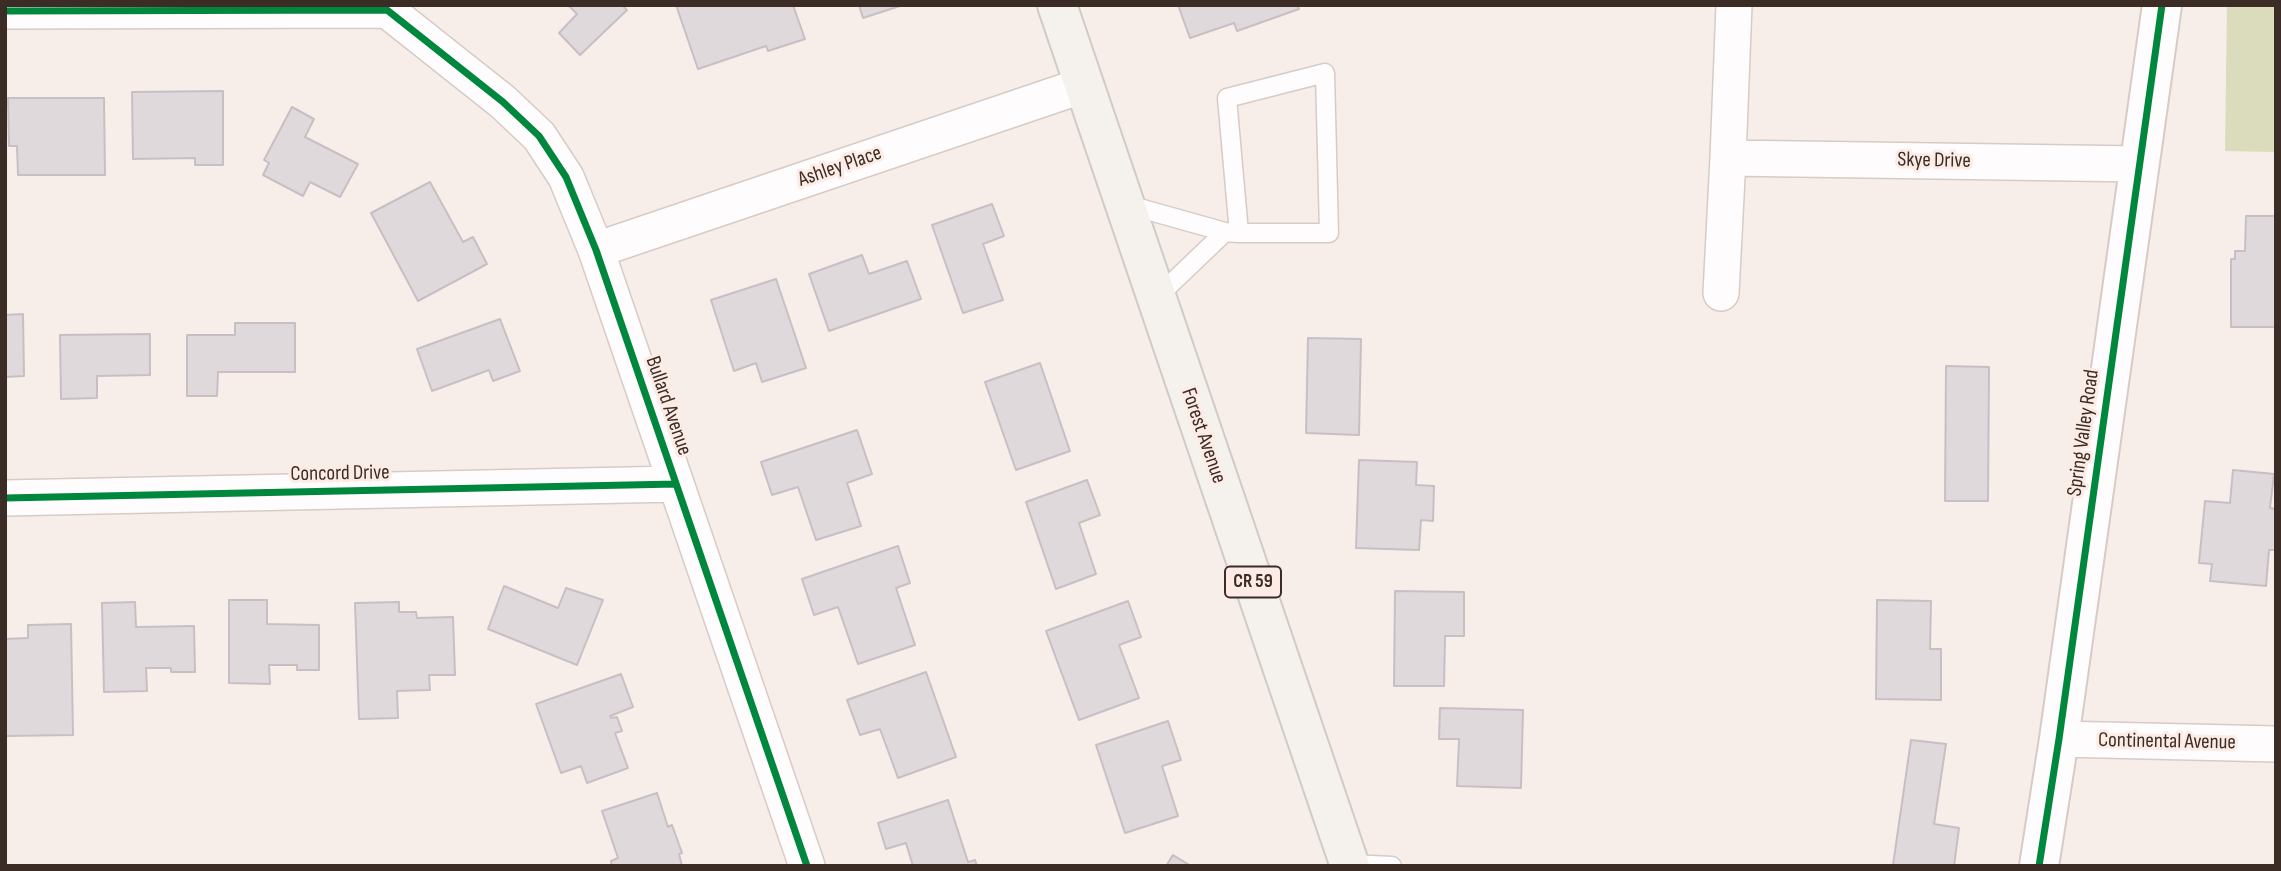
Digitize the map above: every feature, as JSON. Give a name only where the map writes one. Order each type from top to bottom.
[{"type":"main road","name":"Forest Avenue","points":[[1057,5],[1350,865]]},
{"type":"street","points":[[1720,293],[1734,5]]},
{"type":"street","name":"Spring Valley Road","points":[[2039,866],[2162,5]]},
{"type":"street","points":[[5,10],[387,10],[403,13]]},
{"type":"street","name":"Bullard Avenue","points":[[403,13],[539,136],[566,177],[596,250],[807,866]]},
{"type":"street","name":"Ashley Place","points":[[596,250],[1084,85]]},
{"type":"street","name":"Skye Drive","points":[[1728,158],[2140,164]]},
{"type":"street","name":"Concord Drive","points":[[5,498],[676,484]]},
{"type":"street","name":"Continental Avenue","points":[[2059,739],[2276,744]]},
{"type":"lane","points":[[1124,204],[1232,232],[1329,233],[1325,73],[1227,98],[1232,232]]},
{"type":"lane","points":[[1157,297],[1232,232]]},
{"type":"lane","points":[[1350,865],[1392,866]]},
{"type":"green space","points":[[2227,5],[2276,5],[2276,152],[2225,151]]},
{"type":"building","points":[[568,5],[622,5],[627,10],[580,55],[559,33],[577,14]]},
{"type":"building","points":[[676,5],[793,5],[805,39],[768,51],[766,46],[698,69]]},
{"type":"building","points":[[859,5],[903,5],[863,18]]},
{"type":"building","points":[[1178,5],[1297,5],[1299,9],[1237,31],[1234,23],[1190,38]]},
{"type":"building","points":[[223,91],[223,165],[195,165],[195,158],[133,159],[132,92]]},
{"type":"building","points":[[8,98],[104,98],[105,175],[18,175],[17,146],[9,146]]},
{"type":"building","points":[[292,107],[314,119],[305,137],[358,164],[340,197],[310,182],[303,196],[263,175],[269,163],[264,160]]},
{"type":"building","points":[[430,182],[463,242],[473,237],[487,264],[418,301],[371,213]]},
{"type":"building","points":[[992,204],[1004,236],[983,244],[1003,300],[963,313],[932,225]]},
{"type":"building","points":[[2246,216],[2276,216],[2276,327],[2231,327],[2231,259],[2235,259],[2235,251],[2245,251]]},
{"type":"building","points":[[862,255],[869,274],[907,261],[921,299],[829,331],[809,274]]},
{"type":"building","points":[[776,279],[806,368],[762,382],[756,363],[734,371],[711,300]]},
{"type":"building","points":[[23,314],[24,376],[5,377],[5,315]]},
{"type":"building","points":[[500,319],[520,371],[493,381],[489,370],[432,391],[417,349]]},
{"type":"building","points":[[235,323],[295,323],[295,372],[218,372],[217,396],[187,396],[187,335],[235,335]]},
{"type":"building","points":[[150,334],[150,375],[97,376],[97,398],[61,399],[60,335]]},
{"type":"building","points":[[1308,338],[1361,339],[1359,435],[1306,433]]},
{"type":"building","points":[[1040,363],[1070,451],[1016,470],[985,382]]},
{"type":"building","points":[[1946,366],[1989,367],[1988,501],[1945,501]]},
{"type":"building","points":[[857,430],[872,474],[847,483],[861,526],[816,540],[798,487],[772,495],[761,462]]},
{"type":"building","points":[[1359,460],[1417,462],[1416,485],[1434,486],[1433,521],[1421,520],[1419,550],[1356,548]]},
{"type":"building","points":[[2233,470],[2274,474],[2270,508],[2276,509],[2276,550],[2269,550],[2266,586],[2210,581],[2212,564],[2199,563],[2205,501],[2230,503]]},
{"type":"building","points":[[1087,480],[1100,515],[1079,523],[1096,574],[1056,589],[1026,502]]},
{"type":"building","points":[[898,546],[910,583],[896,588],[915,645],[858,664],[838,607],[814,615],[802,579]]},
{"type":"building","points":[[504,586],[558,608],[566,588],[603,600],[577,665],[488,629]]},
{"type":"building","points":[[1395,591],[1464,592],[1464,636],[1445,636],[1444,686],[1394,686]]},
{"type":"building","points":[[229,600],[267,600],[267,624],[319,625],[319,670],[297,670],[297,665],[269,665],[270,684],[229,683]]},
{"type":"building","points":[[1877,600],[1931,601],[1930,649],[1941,649],[1941,700],[1876,699]]},
{"type":"building","points":[[1128,601],[1141,637],[1119,645],[1139,698],[1079,720],[1046,631]]},
{"type":"building","points":[[135,602],[136,627],[194,626],[195,672],[146,668],[147,691],[104,692],[102,603]]},
{"type":"building","points":[[399,602],[399,612],[416,612],[417,618],[453,617],[455,675],[429,675],[430,690],[397,691],[398,718],[359,719],[355,603]]},
{"type":"building","points":[[71,624],[73,735],[5,736],[5,639],[28,638],[28,625]]},
{"type":"building","points":[[926,672],[956,757],[898,778],[880,729],[860,735],[847,700]]},
{"type":"building","points":[[621,674],[633,707],[610,716],[617,717],[622,731],[615,733],[628,768],[587,783],[581,766],[561,773],[536,704]]},
{"type":"building","points":[[1440,708],[1523,710],[1521,788],[1457,786],[1459,739],[1439,739]]},
{"type":"building","points":[[1168,721],[1181,760],[1162,766],[1178,816],[1125,833],[1096,745]]},
{"type":"building","points":[[1911,740],[1946,744],[1934,824],[1959,828],[1954,866],[1893,865]]},
{"type":"building","points":[[657,793],[668,827],[672,825],[682,853],[679,854],[682,866],[612,866],[611,861],[618,858],[602,811]]},
{"type":"building","points":[[948,800],[968,862],[975,860],[977,866],[913,866],[906,843],[886,849],[878,823]]},
{"type":"building","points":[[1173,855],[1191,866],[1166,866]]},
{"type":"cycle path","points":[[2039,866],[2162,5]]},
{"type":"cycle path","points":[[5,11],[387,10],[503,102],[539,136],[566,177],[596,250],[807,866]]},
{"type":"cycle path","points":[[5,498],[676,484]]}]
